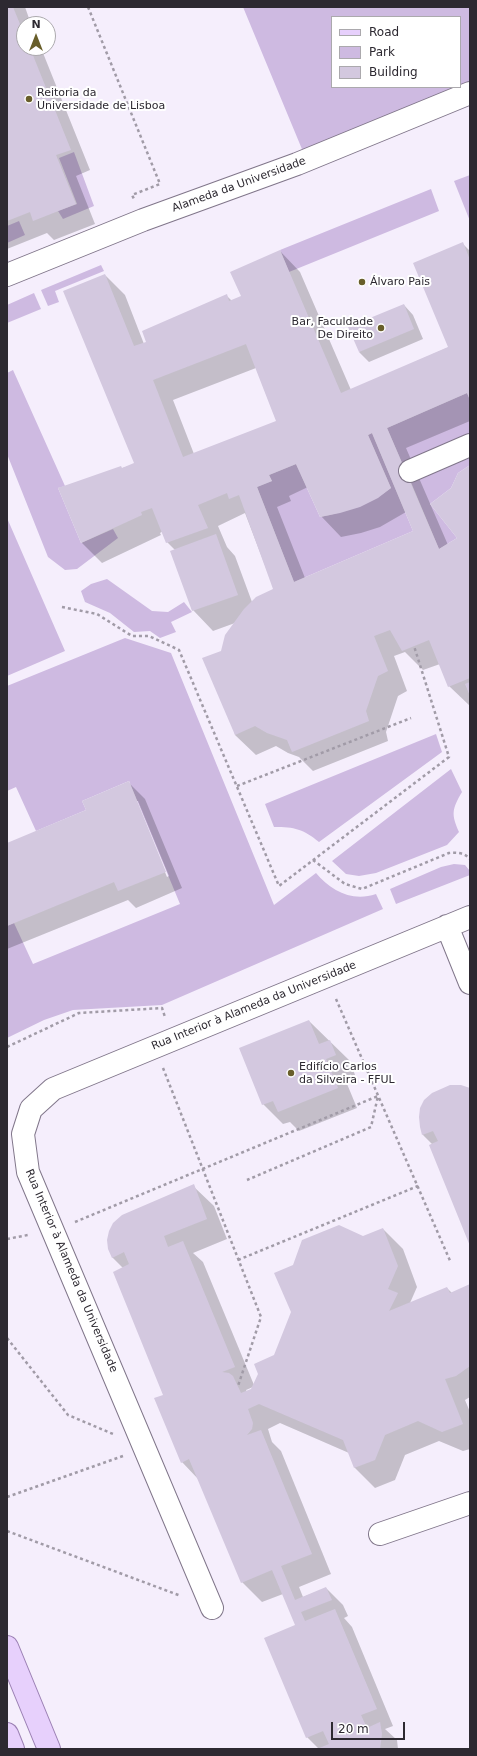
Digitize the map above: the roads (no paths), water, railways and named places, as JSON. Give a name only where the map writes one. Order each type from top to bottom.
[{"type":"main road","points":[[7,1647],[50,1749]]},
{"type":"main road","points":[[7,1734],[13,1749]]},
{"type":"street","name":"Alameda da Universidade","points":[[7,275],[143,220],[297,164],[470,93]]},
{"type":"street","points":[[410,471],[470,445]]},
{"type":"street","name":"Rua Interior à Alameda da Universidade","points":[[212,1608],[28,1172],[23,1134],[31,1109],[53,1089],[470,917]]},
{"type":"street","points":[[447,926],[470,983]]},
{"type":"street","points":[[380,1534],[470,1502]]},
{"type":"place","name":"Reitoria da Universidade de Lisboa","points":[[29,99]]},
{"type":"place","name":"Álvaro Pais","points":[[362,282]]},
{"type":"place","name":"Bar, Faculdade De Direito","points":[[381,328]]},
{"type":"place","name":"Edifício Carlos da Silveira - FFUL","points":[[291,1073]]}]
